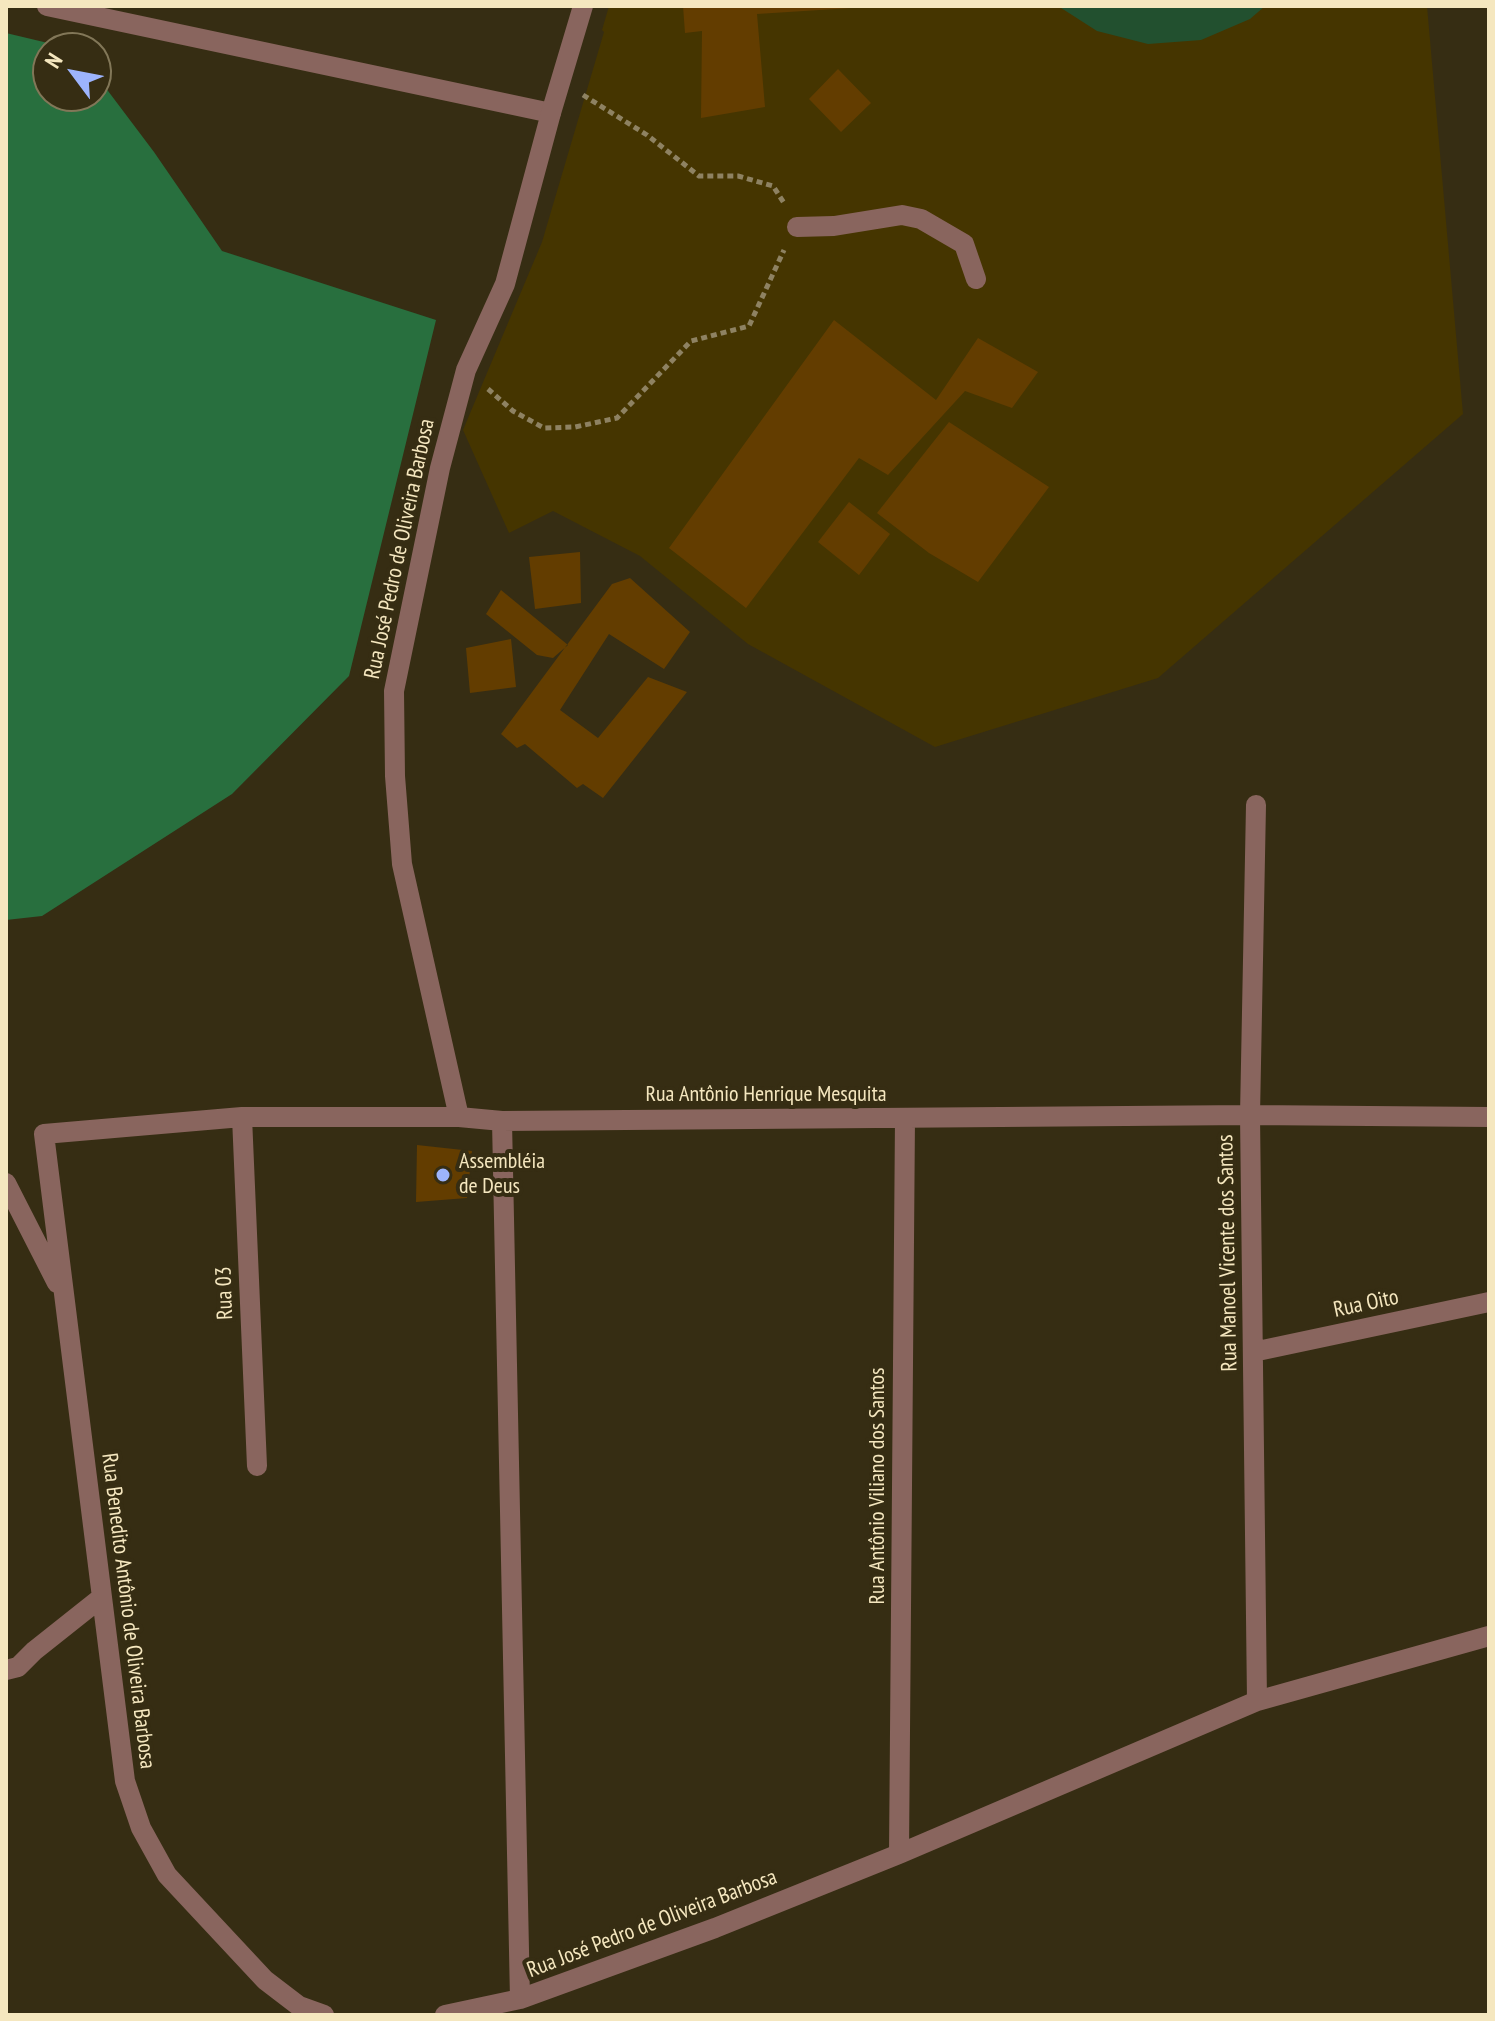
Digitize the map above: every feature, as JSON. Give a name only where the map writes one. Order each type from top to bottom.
[{"type":"street","points":[[47,6],[551,113]]},
{"type":"street","name":"Rua José Pedro de Oliveira Barbosa","points":[[459,1117],[402,864],[395,776],[394,691],[442,456],[466,370],[505,284],[583,6]]},
{"type":"street","points":[[797,227],[834,226],[902,215],[921,219],[964,244],[976,279]]},
{"type":"street","name":"Rua Manoel Vicente dos Santos","points":[[1256,805],[1250,1115],[1257,1701]]},
{"type":"street","name":"Rua Antônio Henrique Mesquita","points":[[44,1134],[242,1117],[459,1117],[502,1121],[1250,1115],[1489,1117]]},
{"type":"street","name":"Rua 03","points":[[242,1117],[257,1466]]},
{"type":"street","name":"Rua Antônio Viliano dos Santos","points":[[899,1854],[905,1118]]},
{"type":"street","name":"Rua José Pedro de Oliveira Barbosa","points":[[502,1121],[520,1999],[715,1928],[899,1854],[1257,1701],[1489,1636]]},
{"type":"street","name":"Rua Benedito Antônio de Oliveira Barbosa","points":[[44,1134],[125,1781],[141,1828],[167,1875],[265,1980],[299,2006],[324,2015]]},
{"type":"street","points":[[6,1183],[64,1296]]},
{"type":"street","name":"Rua Oito","points":[[1253,1352],[1489,1302]]},
{"type":"street","points":[[6,1670],[18,1667],[102,1597]]},
{"type":"street","points":[[445,2015],[520,1999]]},
{"type":"path","points":[[466,370],[513,411],[544,428],[575,427],[617,418],[691,341],[749,326],[797,227],[773,186],[738,176],[699,176],[647,135],[562,82]]},
{"type":"shaded area","points":[[609,6],[1427,6],[1463,414],[1158,678],[935,747],[748,644],[640,556],[553,511],[509,533],[463,430],[542,242]]},
{"type":"green space","points":[[1058,6],[1265,6],[1250,19],[1201,40],[1148,44],[1097,31]]},
{"type":"green space","points":[[6,33],[32,39],[32,112],[112,112],[112,96],[222,251],[436,320],[349,676],[232,794],[42,916],[6,920]]},
{"type":"building","points":[[683,6],[851,8],[757,14],[765,107],[701,118],[702,31],[685,33]]},
{"type":"building","points":[[838,69],[871,103],[841,132],[809,99]]},
{"type":"building","points":[[834,320],[936,400],[978,338],[1038,372],[1012,408],[965,391],[888,475],[859,458],[746,608],[669,548]]},
{"type":"building","points":[[949,422],[1049,487],[978,582],[929,553],[877,513]]},
{"type":"building","points":[[849,502],[890,534],[859,575],[818,542]]},
{"type":"building","points":[[580,552],[581,603],[535,609],[529,557]]},
{"type":"building","points":[[630,578],[690,632],[664,669],[609,634],[560,710],[598,738],[648,677],[687,692],[603,798],[583,784],[577,788],[525,744],[517,748],[501,734],[612,584]]},
{"type":"building","points":[[501,590],[568,645],[553,658],[537,655],[486,614]]},
{"type":"building","points":[[511,639],[516,687],[470,693],[466,648]]},
{"type":"building","name":"Assembléia de Deus","points":[[417,1145],[472,1151],[467,1198],[416,1202]]},
{"type":"place","name":"Assembléia de Deus","points":[[443,1175]]}]
